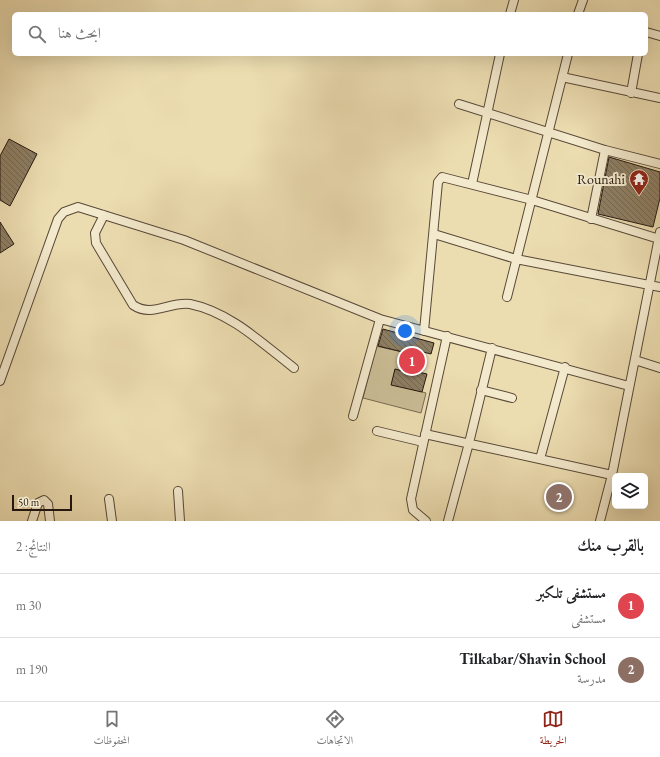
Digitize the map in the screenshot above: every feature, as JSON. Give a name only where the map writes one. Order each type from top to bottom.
[{"type":"street","points":[[511,12],[514,0]]},
{"type":"street","points":[[579,12],[583,0]]},
{"type":"street","points":[[648,33],[660,36]]},
{"type":"street","points":[[472,184],[500,56]]},
{"type":"street","points":[[507,296],[567,56]]},
{"type":"street","points":[[631,93],[638,56]]},
{"type":"street","points":[[562,77],[660,98]]},
{"type":"street","points":[[459,104],[605,150],[660,164]]},
{"type":"street","points":[[591,218],[605,150]]},
{"type":"street","points":[[424,331],[439,180],[446,177],[659,236],[612,473]]},
{"type":"street","points":[[0,380],[58,219],[64,212],[78,207],[184,240],[380,319],[565,367],[629,386]]},
{"type":"street","points":[[104,215],[95,233],[96,243],[133,305],[137,308],[152,311],[187,304],[204,309],[231,321],[294,368]]},
{"type":"street","points":[[434,234],[516,259],[660,287]]},
{"type":"street","points":[[353,416],[380,319]]},
{"type":"street","points":[[426,521],[413,510],[411,506],[423,442],[447,336]]},
{"type":"street","points":[[448,521],[492,348]]},
{"type":"street","points":[[635,360],[660,368]]},
{"type":"street","points":[[540,459],[565,367]]},
{"type":"street","points":[[481,390],[512,398]]},
{"type":"street","points":[[377,431],[423,442]]},
{"type":"street","points":[[425,434],[612,475],[600,521]]},
{"type":"street","points":[[178,491],[180,521]]},
{"type":"street","points":[[109,498],[112,521]]},
{"type":"street","points":[[32,521],[38,503],[44,500],[48,504],[50,521]]},
{"type":"shaded area","points":[[376,346],[407,353],[402,371],[395,369],[392,384],[426,393],[421,413],[363,398]]},
{"type":"building","points":[[9,139],[37,154],[10,206],[0,200],[0,156]]},
{"type":"building","points":[[609,157],[660,172],[660,198],[653,227],[598,214]]},
{"type":"building","points":[[0,222],[14,244],[0,253]]},
{"type":"building","points":[[383,329],[434,343],[431,354],[423,352],[418,372],[427,374],[422,392],[391,385],[395,369],[402,371],[407,353],[378,346]]},
{"type":"place","name":"Rounahi","points":[[639,196]]},
{"type":"place","name":"مستشفى تلكبر","points":[[412,361]]},
{"type":"place","name":"Tilkabar/Shavin School","points":[[559,497]]}]
